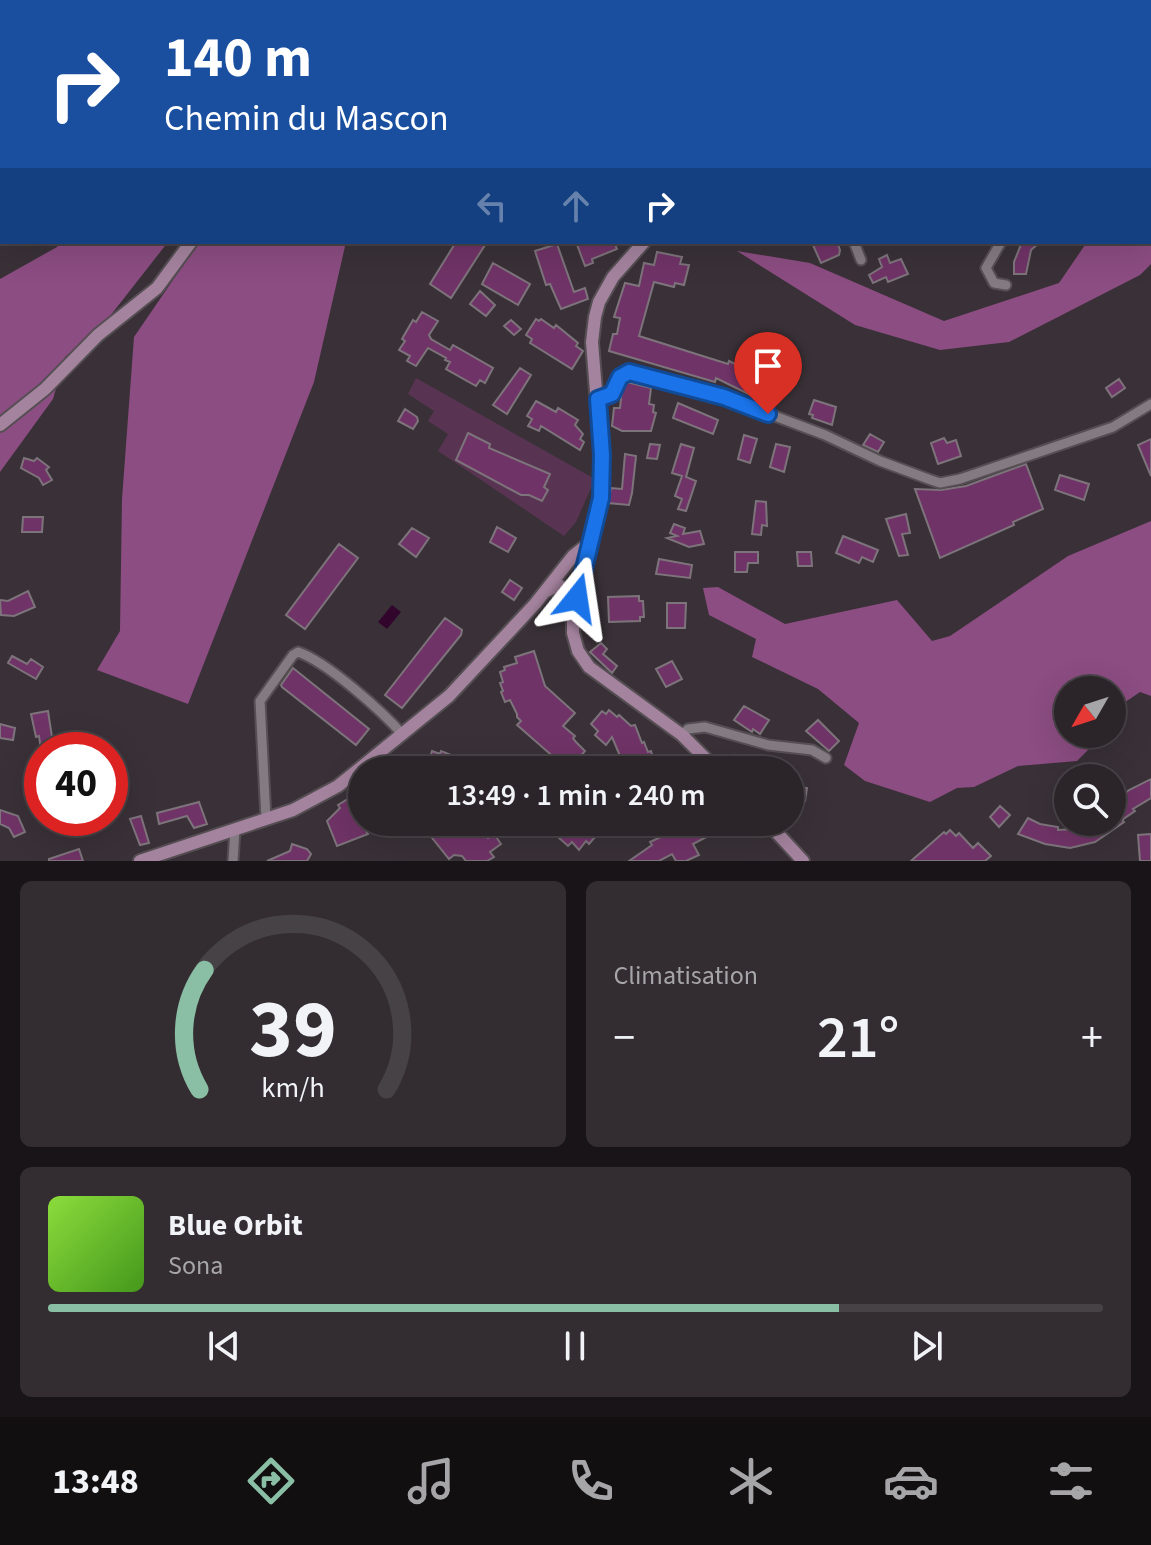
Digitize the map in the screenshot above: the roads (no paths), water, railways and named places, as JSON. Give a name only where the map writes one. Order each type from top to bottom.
[{"type":"street","points":[[0,425],[45,389],[98,335],[157,288],[190,244]]},
{"type":"street","points":[[642,244],[613,277],[599,302],[592,342],[603,477],[572,623],[575,643],[582,658],[598,674],[682,735],[703,756]]},
{"type":"street","points":[[855,244],[861,260]]},
{"type":"street","points":[[1000,244],[986,268],[994,283],[1006,285]]},
{"type":"street","points":[[598,399],[609,397],[620,377],[629,372],[724,397],[940,483],[1113,427],[1151,404]]},
{"type":"street","points":[[140,861],[266,819],[324,795],[403,735],[475,671],[547,591],[578,550],[590,549]]},
{"type":"street","points":[[559,574],[572,567],[586,566]]},
{"type":"street","points":[[547,591],[559,585],[577,598]]},
{"type":"street","points":[[266,819],[260,701],[293,655],[298,652],[317,663],[383,713],[403,735]]},
{"type":"street","points":[[682,735],[688,729],[705,727],[768,745],[812,750],[826,758]]},
{"type":"street","points":[[233,861],[235,829]]},
{"type":"street","points":[[780,836],[803,861]]}]
